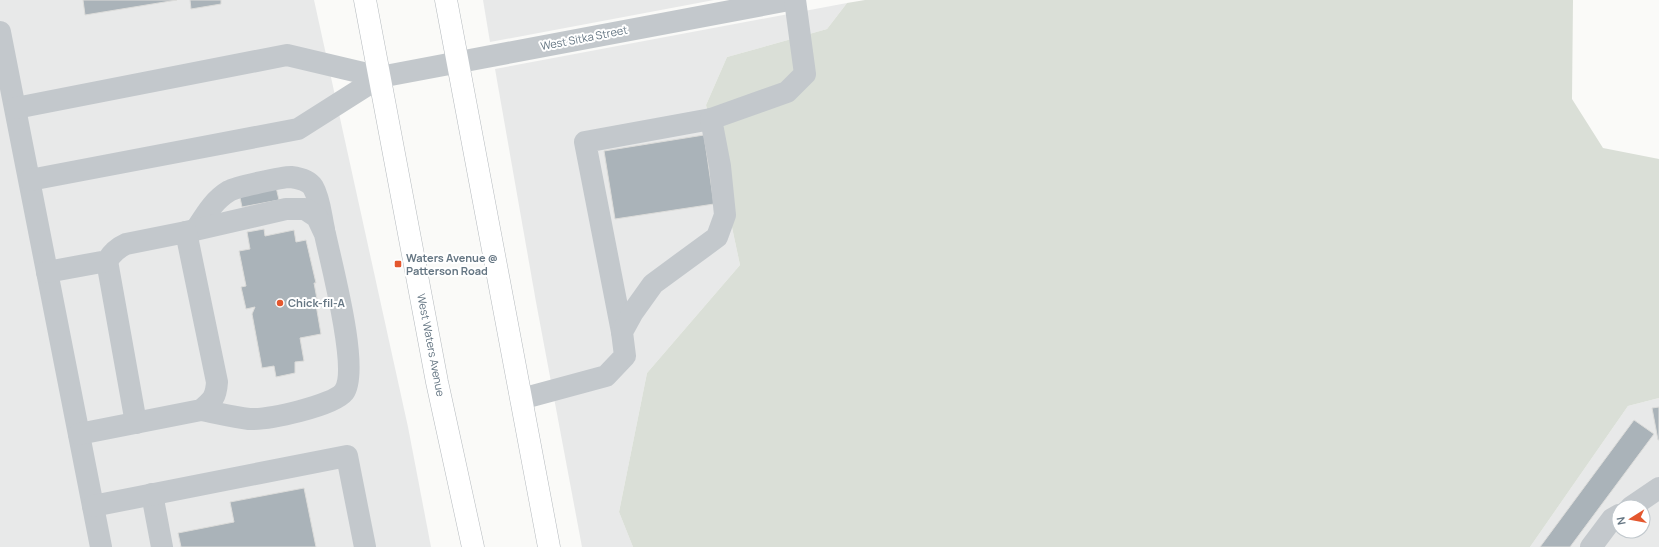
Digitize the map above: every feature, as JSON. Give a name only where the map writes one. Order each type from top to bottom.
[{"type":"main road","name":"West Waters Avenue","points":[[365,0],[436,374],[473,547]]},
{"type":"main road","points":[[446,0],[459,62],[549,547]]},
{"type":"street","name":"West Sitka Street","points":[[380,77],[789,0]]},
{"type":"street","points":[[522,399],[606,376],[625,356],[622,332],[584,142],[711,119],[787,92],[805,74],[795,0]]},
{"type":"street","points":[[0,32],[101,547]]},
{"type":"street","points":[[16,108],[287,55],[380,77]]},
{"type":"street","points":[[30,180],[298,129],[380,77]]},
{"type":"street","points":[[622,332],[633,312],[653,284],[717,237],[725,215],[720,166],[711,119]]},
{"type":"street","points":[[79,434],[201,410],[250,419],[271,417],[314,407],[335,399],[344,391],[349,373],[348,352],[318,199],[312,187],[306,181],[291,178],[230,190],[211,207],[191,230]]},
{"type":"street","points":[[47,272],[107,261],[118,248],[126,244],[286,209],[305,209],[318,217],[325,234]]},
{"type":"street","points":[[191,230],[217,382],[216,394],[211,402],[201,410]]},
{"type":"street","points":[[107,261],[136,423]]},
{"type":"street","points":[[93,506],[347,456],[365,547]]},
{"type":"street","points":[[1643,499],[1659,488]]},
{"type":"street","points":[[152,494],[162,547]]},
{"type":"street","points":[[1591,547],[1611,520]]},
{"type":"shaded area","points":[[0,0],[314,0],[408,427],[431,547],[0,547]]},
{"type":"shaded area","points":[[483,0],[714,0],[490,42]]},
{"type":"shaded area","points":[[865,0],[1573,0],[1572,99],[1603,148],[1659,159],[1659,398],[1628,406],[1530,547],[633,547],[619,512],[647,373],[740,265],[706,105],[727,57],[827,29],[847,3]]},
{"type":"shaded area","points":[[847,3],[827,29],[727,57],[706,105],[740,265],[647,373],[619,512],[633,547],[582,547],[536,302],[495,69]]},
{"type":"shaded area","points":[[1659,398],[1659,547],[1530,547],[1628,406]]},
{"type":"building","points":[[83,0],[177,0],[85,15]]},
{"type":"building","points":[[190,0],[221,0],[221,4],[191,9]]},
{"type":"building","points":[[704,135],[714,204],[615,219],[604,151]]},
{"type":"building","points":[[276,187],[279,200],[242,207],[239,193]]},
{"type":"building","name":"Chick-fil-A","points":[[264,229],[265,236],[294,230],[296,242],[306,240],[316,283],[314,283],[317,299],[315,299],[321,334],[300,338],[304,361],[295,362],[295,373],[276,377],[274,366],[262,368],[252,314],[255,307],[246,309],[241,287],[246,286],[239,251],[250,249],[247,232]]},
{"type":"building","points":[[1659,407],[1659,440],[1658,440],[1652,408]]},
{"type":"building","points":[[1634,420],[1654,434],[1570,547],[1540,547]]},
{"type":"building","points":[[304,488],[316,547],[181,547],[178,533],[234,522],[230,502]]},
{"type":"place","name":"Waters Avenue @ Patterson Road","points":[[398,264]]},
{"type":"place","name":"Chick-fil-A","points":[[280,303]]}]
